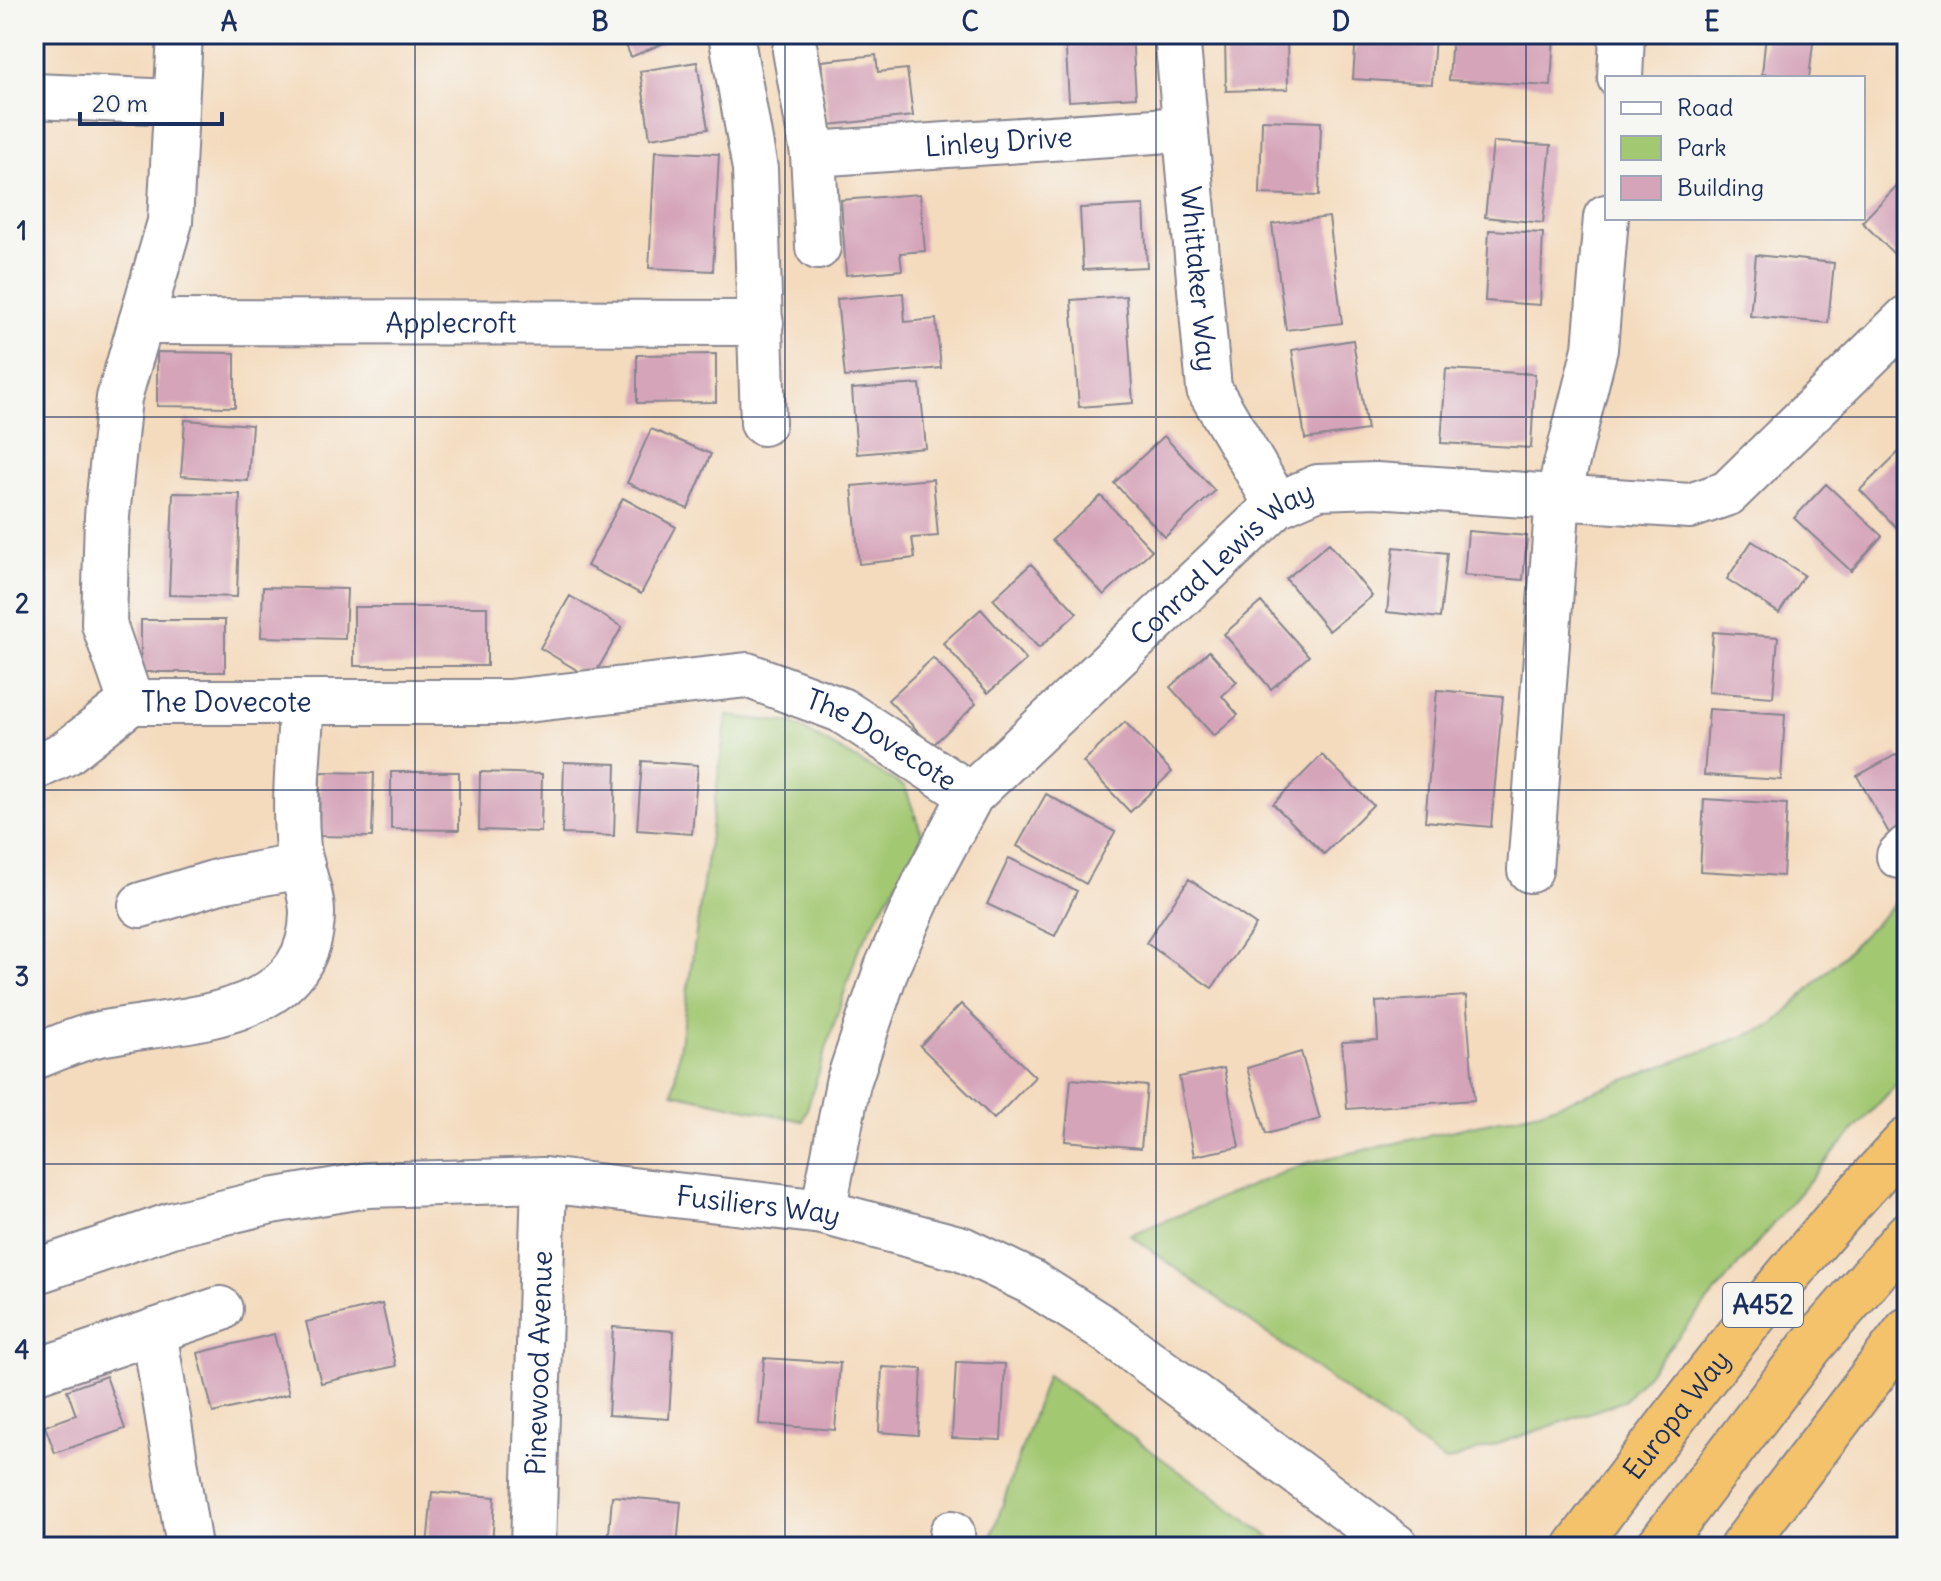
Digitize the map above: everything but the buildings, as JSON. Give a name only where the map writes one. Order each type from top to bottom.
[{"type":"highway","name":"Europa Way","points":[[1576,1547],[1721,1355],[1852,1198],[1907,1140]]},
{"type":"highway","points":[[1658,1547],[1811,1346],[1907,1235]]},
{"type":"highway","points":[[1742,1547],[1907,1330]]},
{"type":"street","name":"The Dovecote","points":[[180,34],[170,222],[119,398],[107,516],[104,624],[131,702],[509,702],[747,675],[841,710],[971,795]]},
{"type":"street","points":[[731,34],[755,169],[763,423]]},
{"type":"street","name":"Whittaker Way","points":[[1177,34],[1209,389],[1277,505]]},
{"type":"street","points":[[1620,76],[1622,34]]},
{"type":"street","points":[[795,50],[813,154],[818,247]]},
{"type":"street","points":[[34,96],[175,102]]},
{"type":"street","name":"Linley Drive","points":[[813,154],[1184,129]]},
{"type":"street","points":[[1530,870],[1558,497],[1595,349],[1606,220]]},
{"type":"street","name":"Conrad Lewis Way","points":[[823,1212],[848,1083],[887,967],[927,878],[971,795],[1277,505],[1318,487],[1376,485],[1690,506],[1728,493],[1907,318]]},
{"type":"street","name":"Applecroft","points":[[141,322],[761,323]]},
{"type":"street","points":[[34,768],[66,753],[131,702]]},
{"type":"street","points":[[34,1057],[91,1036],[173,1025],[243,1007],[291,976],[309,946],[312,910],[302,866],[296,794],[302,702]]},
{"type":"street","points":[[141,905],[220,881],[302,866]]},
{"type":"street","name":"Fusiliers Way","points":[[34,1272],[172,1225],[271,1201],[367,1185],[544,1180],[823,1212],[962,1249],[1031,1282],[1102,1327],[1397,1547]]},
{"type":"street","name":"Pinewood Avenue","points":[[533,1547],[544,1180]]},
{"type":"street","points":[[34,1372],[220,1309]]},
{"type":"street","points":[[136,1336],[189,1547]]},
{"type":"green space","points":[[727,716],[792,723],[905,787],[923,837],[858,950],[803,1121],[673,1093]]},
{"type":"green space","points":[[1907,892],[1907,1073],[1832,1154],[1624,1401],[1445,1462],[1130,1235],[1306,1163],[1540,1111],[1772,1026]]},
{"type":"green space","points":[[1047,1375],[1283,1547],[988,1547]]}]
